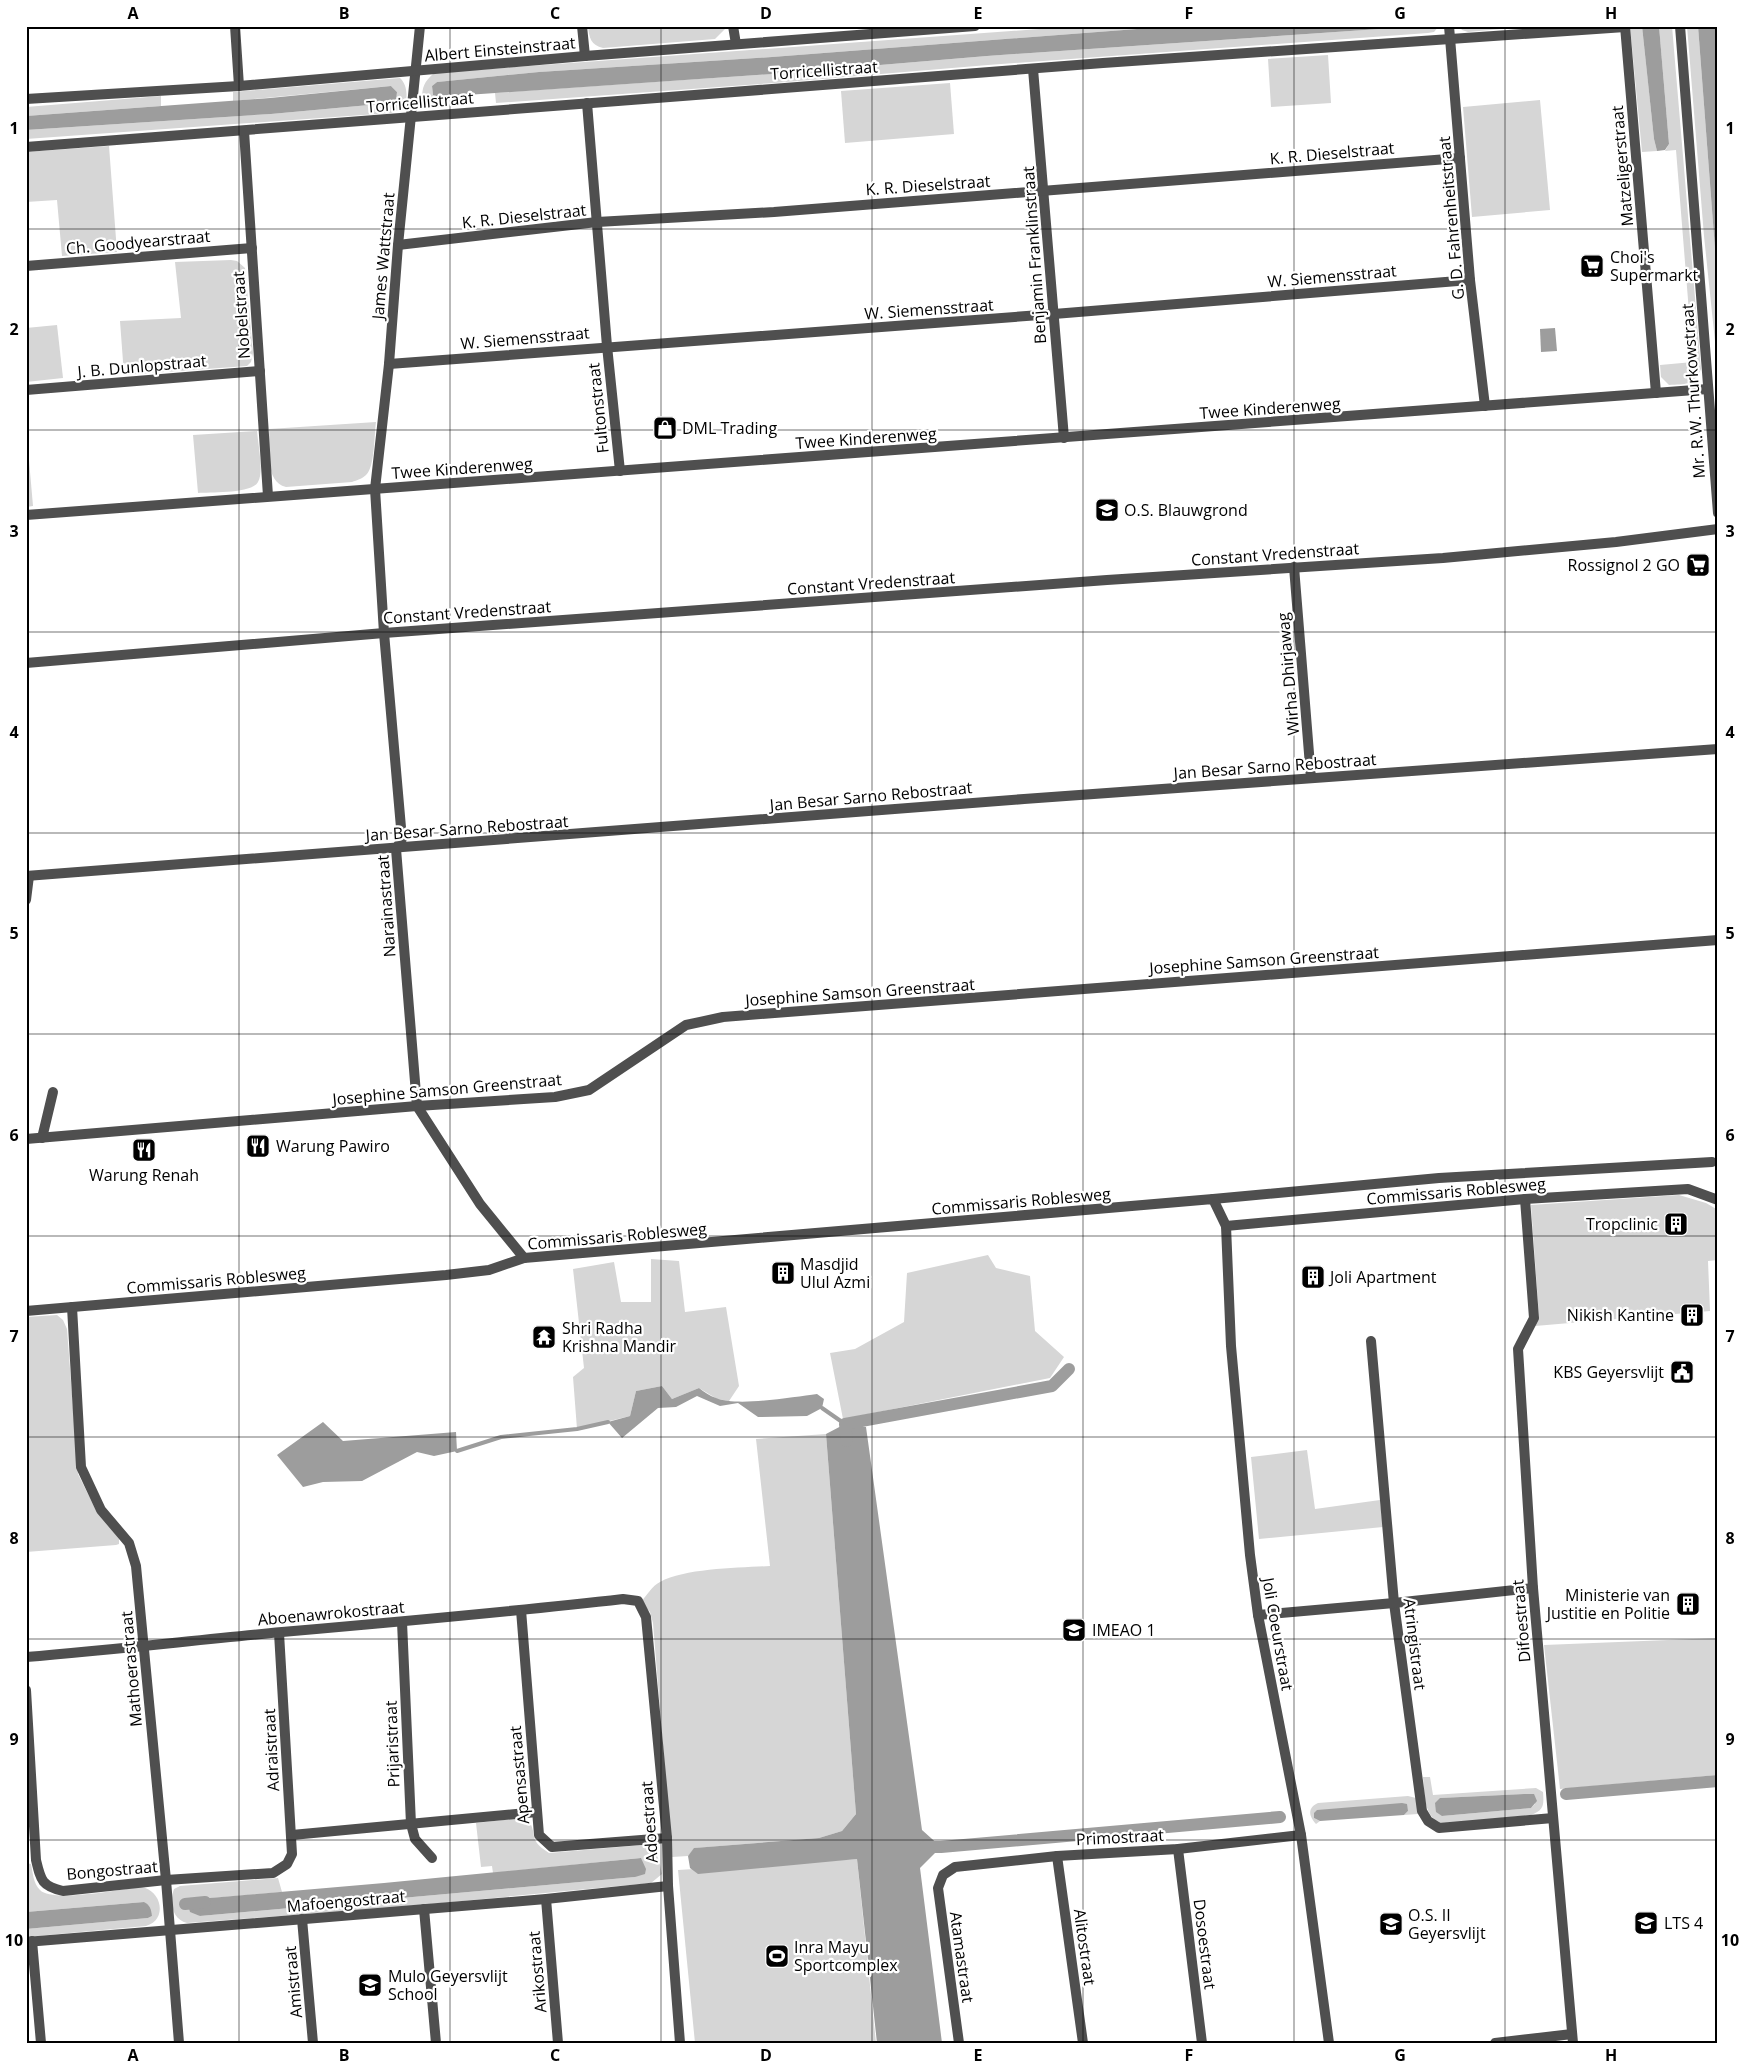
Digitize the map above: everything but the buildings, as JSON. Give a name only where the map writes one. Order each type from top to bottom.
[{"type":"street","points":[[235,26],[239,86]]},
{"type":"street","name":"James Wattstraat","points":[[375,489],[389,364],[398,244],[420,26]]},
{"type":"street","points":[[582,26],[585,56]]},
{"type":"street","points":[[733,26],[736,44]]},
{"type":"street","name":"Albert Einsteinstraat","points":[[26,100],[239,86],[736,44],[878,30],[975,26]]},
{"type":"street","name":"G. D. Fahrenheitstraat","points":[[1449,26],[1470,280],[1485,406]]},
{"type":"street","name":"Torricellistraat","points":[[26,147],[244,132],[587,103],[1033,69],[1625,26]]},
{"type":"street","name":"Matzeligerstraat","points":[[1625,26],[1656,393]]},
{"type":"street","name":"Mr. R.W. Thurkowstraat","points":[[1680,26],[1713,389],[1718,513]]},
{"type":"street","name":"Benjamin Franklinstraat","points":[[1033,69],[1045,192],[1064,438]]},
{"type":"street","name":"Fultonstraat","points":[[587,103],[598,222],[606,346],[620,471]]},
{"type":"street","name":"Nobelstraat","points":[[244,132],[268,496]]},
{"type":"street","name":"K. R. Dieselstraat","points":[[398,244],[598,222],[774,212],[1045,192],[1460,158]]},
{"type":"street","name":"Ch. Goodyearstraat","points":[[26,266],[252,248]]},
{"type":"street","name":"W. Siemensstraat","points":[[389,364],[606,346],[1054,314],[1470,280]]},
{"type":"street","name":"J. B. Dunlopstraat","points":[[26,390],[260,371]]},
{"type":"street","name":"Twee Kinderenweg","points":[[26,515],[1713,389]]},
{"type":"street","name":"Narainastraat","points":[[375,489],[384,633],[402,839],[396,849],[418,1106],[480,1204],[524,1258]]},
{"type":"street","name":"Constant Vredenstraat","points":[[26,663],[384,633],[1294,567],[1443,558],[1558,548],[1718,529]]},
{"type":"street","name":"Wirha Dhirjawag","points":[[1294,567],[1311,778]]},
{"type":"street","name":"Jan Besar Sarno Rebostraat","points":[[28,876],[1311,778],[1718,749]]},
{"type":"street","points":[[26,900],[28,876]]},
{"type":"street","name":"Josephine Samson Greenstraat","points":[[26,1139],[418,1106],[555,1097],[590,1090],[686,1025],[723,1017],[1718,940]]},
{"type":"street","points":[[42,1138],[53,1092]]},
{"type":"street","name":"Commissaris Roblesweg","points":[[26,1311],[446,1275],[489,1270],[524,1258],[1439,1178],[1712,1162]]},
{"type":"street","name":"Commissaris Roblesweg","points":[[1226,1226],[1525,1199],[1688,1189],[1718,1200]]},
{"type":"street","points":[[1213,1199],[1226,1226]]},
{"type":"street","name":"Difoestraat","points":[[1525,1199],[1534,1318],[1518,1349],[1533,1588],[1573,2038]]},
{"type":"street","name":"Joli Coeurstraat","points":[[1226,1226],[1231,1346],[1238,1437],[1258,1615],[1301,1835],[1329,2043]]},
{"type":"street","name":"Mathoerastraat","points":[[72,1307],[81,1467],[102,1510],[129,1543],[136,1566],[166,1880],[179,2043]]},
{"type":"street","name":"Atringistraat","points":[[1371,1341],[1394,1603],[1422,1812],[1428,1821],[1439,1828],[1554,1818]]},
{"type":"street","points":[[1258,1615],[1533,1588]]},
{"type":"street","name":"Aboenawrokostraat","points":[[26,1657],[145,1648],[279,1632],[402,1622],[623,1598],[638,1601]]},
{"type":"street","name":"Adoestraat","points":[[638,1601],[646,1617],[667,1838],[668,1886],[680,2043]]},
{"type":"street","name":"Apensastraat","points":[[521,1610],[539,1835],[552,1847],[667,1838]]},
{"type":"street","name":"Prijaristraat","points":[[402,1622],[411,1824],[415,1839],[432,1858]]},
{"type":"street","name":"Adraistraat","points":[[279,1632],[292,1836],[292,1854],[287,1864]]},
{"type":"street","name":"Bongostraat","points":[[26,1690],[36,1860],[40,1878],[48,1888],[63,1891],[166,1880],[273,1873],[287,1864]]},
{"type":"street","points":[[292,1836],[537,1812]]},
{"type":"street","name":"Primostraat","points":[[943,1875],[955,1867],[1057,1856],[1178,1849],[1301,1835]]},
{"type":"street","name":"Dosoestraat","points":[[1178,1849],[1202,2043]]},
{"type":"street","name":"Alitostraat","points":[[1057,1856],[1083,2043]]},
{"type":"street","name":"Atamastraat","points":[[943,1875],[938,1888],[959,2043]]},
{"type":"street","name":"Mafoengostraat","points":[[29,1941],[546,1899],[668,1886]]},
{"type":"street","name":"Arikostraat","points":[[546,1899],[558,2043]]},
{"type":"street","points":[[424,1909],[436,2043]]},
{"type":"street","name":"Amistraat","points":[[302,1919],[314,2043]]},
{"type":"street","points":[[29,1941],[41,2043]]},
{"type":"street","points":[[1495,2043],[1573,2038]]},
{"type":"shaded area","points":[[588,26],[727,27],[715,39],[603,48],[591,40]]},
{"type":"shaded area","points":[[1080,26],[1176,26],[772,57],[539,72],[437,82],[432,86],[433,95],[437,97],[430,105],[422,100],[424,85],[434,73]]},
{"type":"shaded area","points":[[1176,26],[1423,26],[437,97],[433,95],[432,86],[437,82],[539,72],[772,57]]},
{"type":"shaded area","points":[[1439,26],[1434,32],[1428,33],[496,103],[495,93],[773,74],[987,56]]},
{"type":"shaded area","points":[[1459,26],[1533,26],[1468,32],[1462,30]]},
{"type":"shaded area","points":[[1630,26],[1642,26],[1654,139],[1657,151],[1642,152]]},
{"type":"shaded area","points":[[1642,26],[1659,26],[1669,144],[1665,150],[1657,151],[1654,139]]},
{"type":"shaded area","points":[[1659,26],[1672,26],[1701,369],[1695,379],[1688,383],[1669,385],[1661,377],[1660,365],[1693,362],[1676,150],[1665,151],[1669,144]]},
{"type":"shaded area","points":[[1687,26],[1698,26],[1718,288],[1718,370],[1704,236]]},
{"type":"shaded area","points":[[1698,26],[1715,26],[1718,55],[1718,288]]},
{"type":"shaded area","points":[[1328,55],[1331,103],[1271,107],[1268,59]]},
{"type":"shaded area","points":[[400,78],[406,88],[405,104],[399,110],[391,113],[26,139],[26,130],[271,114],[391,103],[396,102],[397,92],[391,86],[233,101],[233,92]]},
{"type":"shaded area","points":[[950,83],[954,134],[845,143],[841,91]]},
{"type":"shaded area","points":[[391,86],[397,92],[396,102],[391,103],[271,114],[26,130],[26,116],[270,98]]},
{"type":"shaded area","points":[[161,96],[161,106],[26,116],[26,107]]},
{"type":"shaded area","points":[[1540,100],[1550,210],[1472,217],[1463,107]]},
{"type":"shaded area","points":[[109,146],[117,252],[62,256],[57,200],[26,202],[26,152]]},
{"type":"shaded area","points":[[237,261],[245,268],[253,353],[251,362],[247,366],[124,375],[120,321],[181,318],[175,262]]},
{"type":"shaded area","points":[[57,325],[63,378],[26,382],[26,328]]},
{"type":"shaded area","points":[[1555,328],[1557,351],[1541,352],[1540,329]]},
{"type":"shaded area","points":[[376,422],[371,465],[366,475],[361,478],[352,482],[286,487],[279,484],[274,478],[271,471],[269,454],[269,429]]},
{"type":"shaded area","points":[[257,431],[261,465],[258,482],[248,489],[198,493],[193,435]]},
{"type":"shaded area","points":[[26,449],[28,449],[33,506],[26,507]]},
{"type":"shaded area","points":[[1679,1195],[1706,1203],[1718,1210],[1718,1260],[1708,1261],[1710,1311],[1535,1326],[1539,1317],[1531,1205]]},
{"type":"shaded area","points":[[988,1255],[996,1268],[1030,1276],[1035,1331],[1064,1357],[1050,1378],[843,1419],[830,1353],[855,1349],[904,1322],[907,1273]]},
{"type":"shaded area","points":[[651,1259],[679,1261],[685,1312],[726,1307],[739,1386],[729,1401],[717,1399],[699,1388],[672,1399],[662,1386],[636,1391],[630,1416],[577,1429],[573,1377],[584,1368],[573,1269],[614,1262],[621,1302],[651,1302]]},
{"type":"shaded area","points":[[57,1315],[63,1320],[67,1329],[78,1474],[95,1508],[119,1539],[119,1544],[26,1552],[26,1317]]},
{"type":"shaded area","points":[[662,1386],[672,1399],[699,1388],[707,1394],[725,1401],[765,1400],[817,1394],[824,1399],[822,1408],[807,1416],[758,1417],[738,1403],[720,1406],[697,1396],[676,1407],[658,1408],[622,1438],[608,1422],[630,1416],[636,1391]]},
{"type":"shaded area","points":[[323,1422],[343,1441],[456,1432],[457,1451],[434,1456],[417,1452],[362,1481],[323,1482],[303,1487],[277,1455]]},
{"type":"shaded area","points":[[845,1424],[866,1427],[922,1830],[941,1847],[920,1868],[942,2043],[877,2043],[857,1859],[698,1874],[690,1868],[688,1856],[694,1848],[819,1838],[842,1831],[856,1814],[826,1434]]},
{"type":"shaded area","points":[[826,1434],[856,1814],[842,1831],[819,1838],[695,1848],[688,1856],[672,1857],[653,1623],[650,1612],[641,1602],[654,1586],[671,1577],[698,1571],[770,1566],[756,1439]]},
{"type":"shaded area","points":[[1307,1450],[1315,1509],[1380,1500],[1383,1527],[1259,1539],[1251,1457]]},
{"type":"shaded area","points":[[1718,1638],[1718,1775],[1560,1789],[1544,1645]]},
{"type":"shaded area","points":[[1423,1777],[1430,1777],[1433,1795],[1536,1788],[1543,1792],[1543,1804],[1539,1811],[1531,1815],[1441,1824],[1435,1820],[1428,1810]],"holes":[[[1534,1795],[1535,1804],[1531,1808],[1442,1816],[1440,1798]]]},
{"type":"shaded area","points":[[1534,1794],[1537,1801],[1531,1808],[1442,1816],[1436,1812],[1435,1803],[1440,1798]]},
{"type":"shaded area","points":[[1408,1796],[1416,1798],[1418,1814],[1404,1815],[1408,1811],[1314,1818],[1320,1821],[1316,1824],[1310,1812],[1312,1807],[1318,1803]]},
{"type":"shaded area","points":[[1407,1804],[1408,1811],[1404,1815],[1320,1821],[1314,1818],[1314,1813],[1317,1810]]},
{"type":"shaded area","points":[[520,1818],[528,1820],[533,1829],[535,1840],[549,1853],[643,1845],[655,1852],[662,1874],[651,1883],[388,1908],[187,1923],[178,1918],[173,1909],[174,1889],[180,1886],[278,1878],[282,1892],[188,1900],[200,1916],[635,1877],[640,1858],[493,1873],[492,1866],[481,1867],[476,1823]]},
{"type":"shaded area","points":[[641,1858],[646,1869],[645,1874],[635,1877],[200,1916],[190,1912],[187,1900],[384,1883]]},
{"type":"shaded area","name":"Inra Mayu Sportcomplex","points":[[857,1859],[876,2043],[695,2043],[678,1870]]},
{"type":"shaded area","points":[[26,1863],[31,1864],[36,1884],[40,1890],[47,1894],[72,1895],[141,1887],[148,1889],[158,1899],[160,1912],[153,1923],[146,1926],[26,1937],[26,1929],[148,1918],[152,1916],[144,1902],[26,1912]]},
{"type":"shaded area","points":[[144,1902],[151,1911],[152,1916],[148,1918],[26,1929],[26,1912]]},
{"type":"waterway","points":[[847,1441],[845,1424],[1052,1386],[1069,1369]]},
{"type":"waterway","points":[[822,1408],[845,1424]]},
{"type":"waterway","points":[[457,1451],[501,1437],[577,1429],[608,1422]]},
{"type":"waterway","points":[[1566,1794],[1718,1781]]},
{"type":"waterway","points":[[925,1847],[1280,1817]]},
{"type":"waterway","points":[[185,1904],[205,1902]]},
{"type":"place","name":"Choi's Supermarkt","points":[[1592,266]]},
{"type":"place","name":"DML Trading","points":[[665,428]]},
{"type":"place","name":"O.S. Blauwgrond","points":[[1107,510]]},
{"type":"place","name":"Rossignol 2 GO","points":[[1698,565]]},
{"type":"place","name":"Warung Pawiro","points":[[258,1146]]},
{"type":"place","name":"Warung Renah","points":[[144,1150]]},
{"type":"place","name":"Tropclinic","points":[[1676,1224]]},
{"type":"place","name":"Masdjid Ulul Azmi","points":[[783,1273]]},
{"type":"place","name":"Joli Apartment","points":[[1313,1277]]},
{"type":"place","name":"Nikish Kantine","points":[[1692,1315]]},
{"type":"place","name":"Shri Radha Krishna Mandir","points":[[544,1337]]},
{"type":"place","name":"KBS Geyersvlijt","points":[[1682,1372]]},
{"type":"place","name":"Ministerie van Justitie en Politie","points":[[1688,1604]]},
{"type":"place","name":"IMEAO 1","points":[[1074,1630]]},
{"type":"place","name":"LTS 4","points":[[1646,1923]]},
{"type":"place","name":"O.S. II Geyersvlijt","points":[[1391,1924]]},
{"type":"place","name":"Inra Mayu Sportcomplex","points":[[777,1956]]},
{"type":"place","name":"Mulo Geyersvlijt School","points":[[370,1985]]}]
